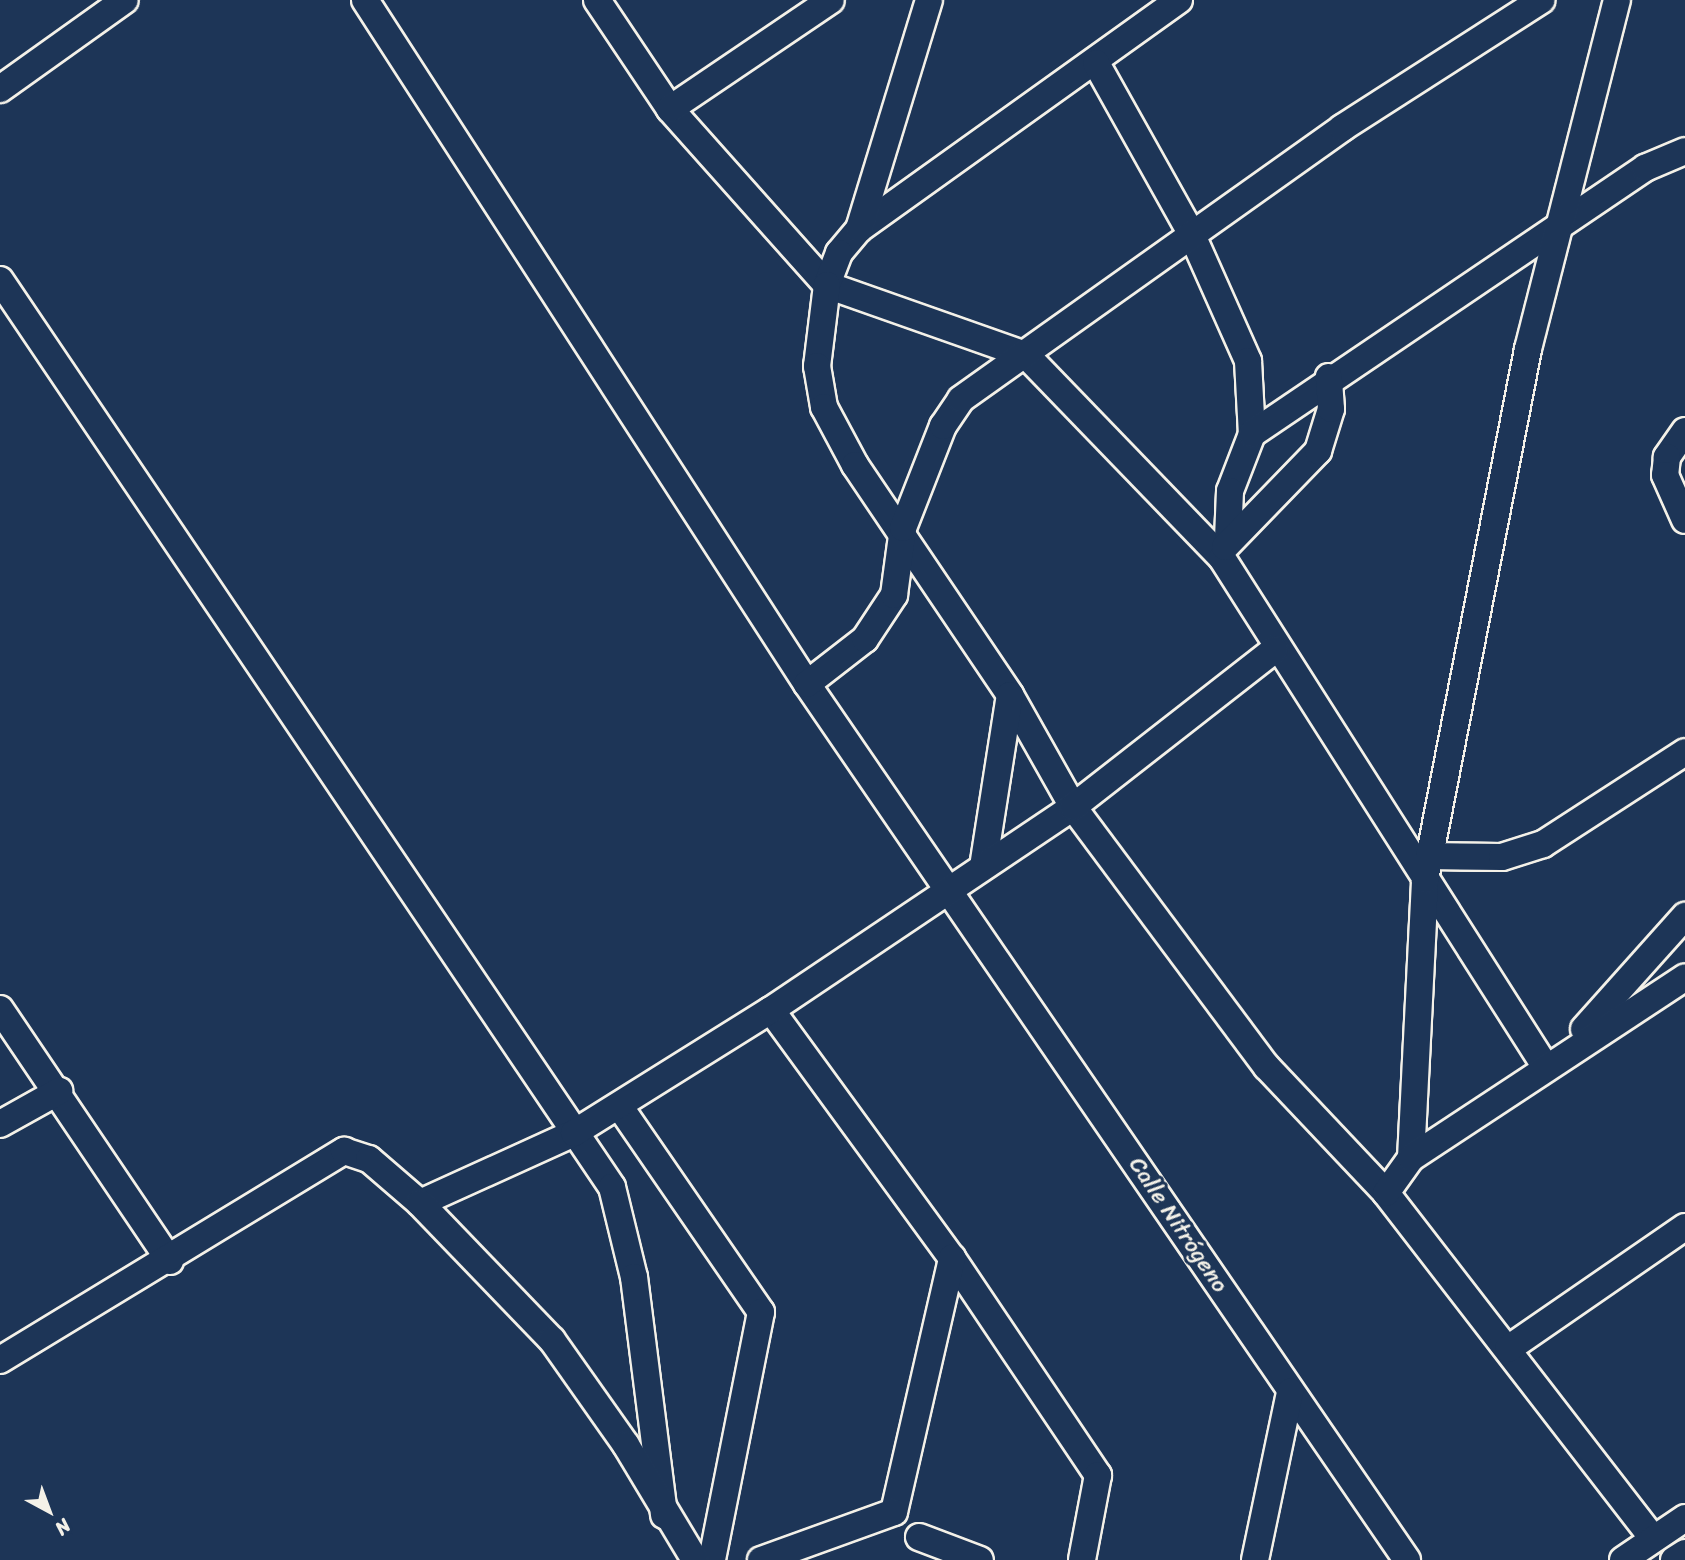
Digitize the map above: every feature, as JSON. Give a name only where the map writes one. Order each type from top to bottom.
[{"type":"street","points":[[0,89],[125,0]]},
{"type":"street","name":"Calle Nitrógeno","points":[[365,0],[807,684],[951,888],[1290,1392],[1407,1560]]},
{"type":"street","points":[[597,0],[670,109],[827,285],[1026,355],[1225,548],[1275,649],[1427,868],[1551,1062]]},
{"type":"street","points":[[670,109],[831,0]]},
{"type":"street","points":[[859,229],[929,0]]},
{"type":"street","points":[[1179,0],[1096,63],[859,229],[839,253],[827,285],[817,366],[824,407],[855,466],[903,528],[1010,695],[1073,807],[1267,1067],[1386,1193],[1653,1539]]},
{"type":"street","points":[[807,684],[866,639],[894,594],[903,528],[943,426],[961,399],[1342,128],[1542,0]]},
{"type":"street","points":[[1411,1158],[1427,868],[1481,565],[1528,349],[1564,222],[1617,0]]},
{"type":"street","points":[[1096,63],[1192,235],[1248,360],[1252,434],[1230,491],[1225,548]]},
{"type":"street","points":[[1252,434],[1329,377],[1564,222],[1685,150]]},
{"type":"street","points":[[0,280],[612,1187],[634,1277],[664,1515]]},
{"type":"street","points":[[1225,548],[1318,451],[1331,409],[1329,377]]},
{"type":"street","points":[[1685,431],[1667,457],[1665,474],[1685,520]]},
{"type":"street","points":[[420,1203],[574,1133],[620,1107],[771,1010],[1073,807],[1275,649]]},
{"type":"street","points":[[983,867],[1010,695]]},
{"type":"street","points":[[1427,868],[1502,857],[1543,844],[1685,752]]},
{"type":"street","points":[[1551,1062],[1685,916]]},
{"type":"street","points":[[1386,1193],[1411,1158],[1551,1062],[1685,977]]},
{"type":"street","points":[[0,1009],[59,1091],[170,1261]]},
{"type":"street","points":[[771,1010],[952,1258],[1098,1475],[1082,1560]]},
{"type":"street","points":[[0,1124],[59,1091]]},
{"type":"street","points":[[620,1107],[761,1312],[712,1560]]},
{"type":"street","points":[[0,1360],[170,1261],[315,1163],[344,1151],[369,1159],[420,1203],[552,1340],[626,1444],[664,1515],[695,1560]]},
{"type":"street","points":[[1508,1349],[1685,1227]]},
{"type":"street","points":[[894,1512],[952,1258]]},
{"type":"street","points":[[1255,1560],[1290,1392]]},
{"type":"street","points":[[894,1512],[919,1537],[933,1560]]},
{"type":"street","points":[[761,1560],[894,1512]]},
{"type":"street","points":[[1623,1560],[1685,1518]]},
{"type":"street","points":[[919,1537],[980,1560]]},
{"type":"street","points":[[1674,1560],[1685,1553]]}]
